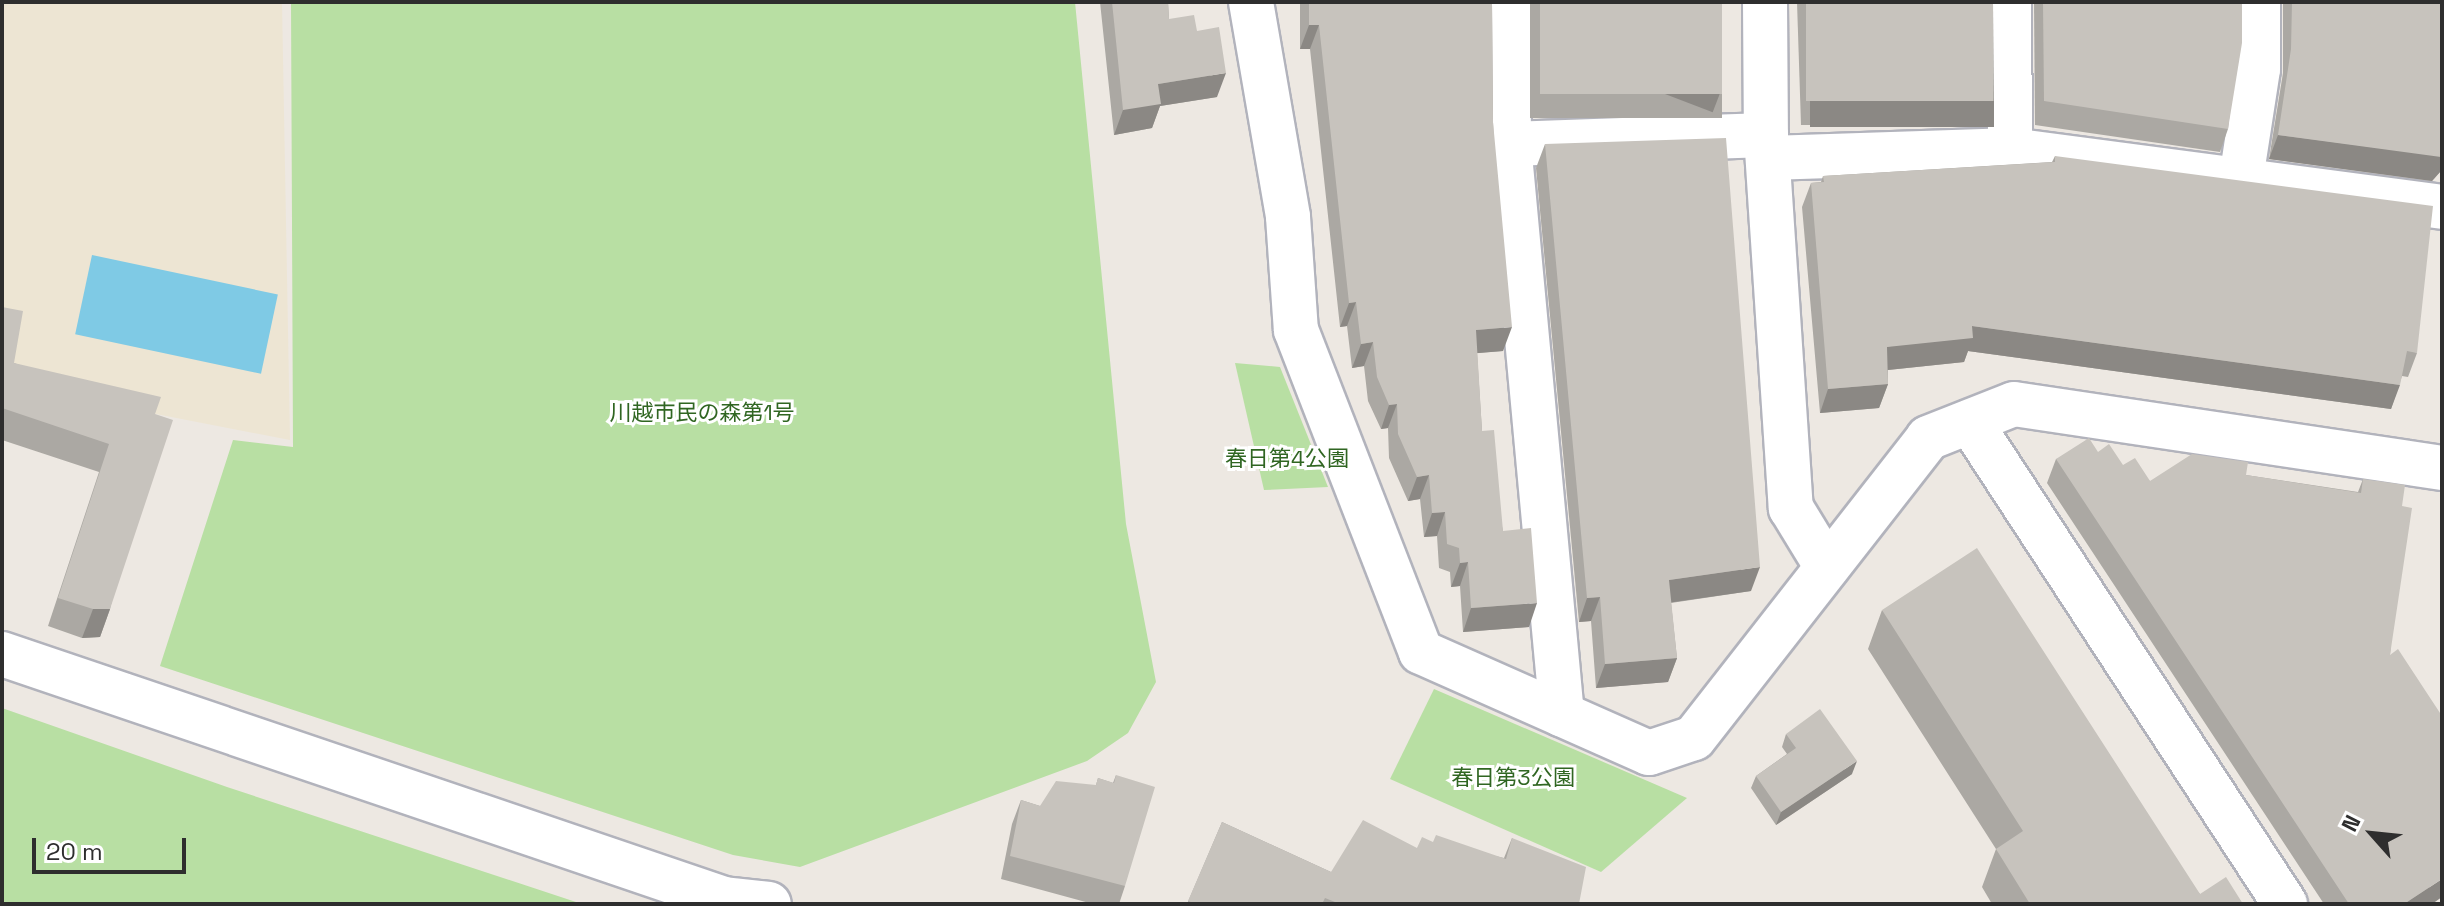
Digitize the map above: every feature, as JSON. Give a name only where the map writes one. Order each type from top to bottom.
[{"type":"street","points":[[1251,2],[1288,217],[1296,330],[1421,652],[1649,753],[1694,738],[1928,438],[2014,404],[2442,468]]},
{"type":"street","points":[[1508,2],[1509,144],[1562,715]]},
{"type":"street","points":[[1765,2],[1768,146],[1791,508],[1827,567]]},
{"type":"street","points":[[2009,2],[2010,150]]},
{"type":"street","points":[[2241,179],[2258,69],[2258,2]]},
{"type":"street","points":[[1509,144],[2010,150],[2442,207]]},
{"type":"street","points":[[1970,422],[2285,904]]},
{"type":"street","points":[[2,654],[724,899],[769,904]]},
{"type":"shaded area","points":[[2,2],[282,2],[290,440],[2,384]]},
{"type":"green space","name":"川越市民の森第1号","points":[[291,2],[1075,2],[1126,524],[1156,682],[1128,733],[1087,761],[800,867],[733,855],[160,666],[233,440],[293,447]]},
{"type":"green space","name":"春日第4公園","points":[[1235,363],[1280,367],[1328,487],[1264,490]]},
{"type":"green space","name":"春日第3公園","points":[[1434,689],[1687,798],[1601,872],[1390,779]]},
{"type":"green space","points":[[2,708],[227,787],[582,904],[2,904]]},
{"type":"water","points":[[92,255],[278,295],[261,374],[75,334]]},
{"type":"building","points":[[1112,2],[1168,2],[1169,19],[1194,15],[1197,31],[1219,27],[1226,73],[1158,84],[1161,104],[1123,110]]},
{"type":"building","points":[[1309,2],[1492,2],[1493,122],[1512,327],[1476,330],[1482,431],[1494,430],[1503,531],[1531,528],[1537,603],[1471,608],[1468,562],[1460,563],[1459,548],[1447,544],[1445,512],[1432,513],[1429,475],[1417,477],[1398,434],[1397,404],[1389,405],[1377,377],[1373,342],[1361,344],[1356,302],[1349,303],[1319,25],[1309,25]]},
{"type":"building","points":[[1540,2],[1722,2],[1722,94],[1540,94]]},
{"type":"building","points":[[1806,2],[1993,2],[1993,101],[1806,101]]},
{"type":"building","points":[[2043,2],[2242,2],[2242,43],[2228,129],[2044,101]]},
{"type":"building","points":[[2292,2],[2442,2],[2441,157],[2278,135],[2291,49]]},
{"type":"building","points":[[1726,138],[1760,567],[1669,580],[1677,658],[1605,664],[1600,597],[1587,598],[1545,144]]},
{"type":"building","points":[[2055,156],[2433,206],[2417,353],[2407,351],[2400,385],[1972,326],[1973,338],[1887,347],[1888,384],[1828,389],[1811,183],[1824,182],[1823,176],[2055,162]]},
{"type":"building","points":[[2,307],[23,311],[14,363],[161,397],[155,414],[173,420],[110,609],[93,609],[58,598],[109,444],[2,408]]},
{"type":"building","points":[[2089,438],[2098,452],[2109,444],[2123,465],[2135,458],[2150,481],[2192,454],[2248,462],[2246,475],[2361,493],[2363,479],[2405,485],[2402,506],[2412,508],[2390,655],[2398,649],[2442,716],[2442,879],[2404,904],[2349,904],[2056,459]]},
{"type":"building","points":[[1977,548],[2200,894],[2226,877],[2243,904],[2030,904],[1996,849],[2023,831],[1882,610]]},
{"type":"building","points":[[1820,709],[1857,761],[1781,812],[1756,776],[1796,748],[1786,734]]},
{"type":"building","points":[[1116,775],[1155,787],[1125,886],[1010,856],[1021,800],[1040,806],[1056,781],[1096,785],[1098,778],[1114,783]]},
{"type":"building","points":[[1363,820],[1417,848],[1422,837],[1433,842],[1436,835],[1506,859],[1512,838],[1586,867],[1579,904],[1340,904],[1325,898],[1322,904],[1196,904],[1188,901],[1222,822],[1331,872]]}]
